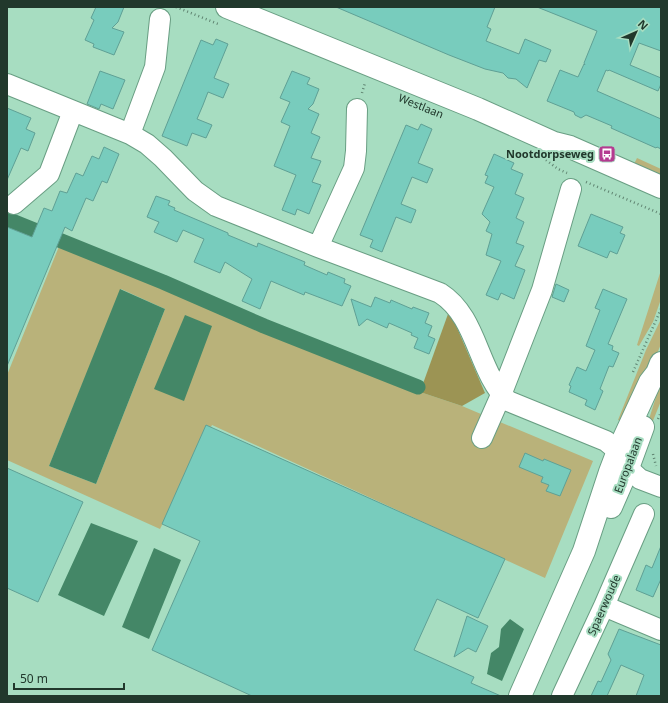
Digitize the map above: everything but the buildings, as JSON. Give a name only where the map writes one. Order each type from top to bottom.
[{"type":"main road","name":"Westlaan","points":[[223,16],[478,109],[548,150],[564,154],[589,167],[661,199]]},
{"type":"main road","name":"Westlaan","points":[[548,150],[570,147],[661,187]]},
{"type":"main road","name":"Europalaan","points":[[520,696],[584,551],[610,472],[623,460],[650,382],[659,368]]},
{"type":"street","points":[[130,134],[155,67],[160,19]]},
{"type":"street","points":[[7,84],[130,134],[147,144],[207,201],[216,206],[318,247],[440,293],[448,298],[461,313],[494,384],[501,395],[517,406],[606,441],[640,479],[661,487]]},
{"type":"street","points":[[318,247],[354,168],[357,109]]},
{"type":"street","points":[[14,204],[49,174],[73,111]]},
{"type":"street","points":[[482,438],[501,395],[542,290],[575,182]]},
{"type":"street","name":"Spaerwoude","points":[[562,696],[604,606],[644,514]]},
{"type":"street","points":[[604,606],[661,630]]},
{"type":"path","points":[[176,7],[223,16]]},
{"type":"path","points":[[358,80],[372,86]]},
{"type":"path","points":[[548,150],[558,169],[575,182],[661,214]]},
{"type":"shaded area","points":[[637,158],[661,169],[661,180],[634,164]]},
{"type":"shaded area","points":[[60,244],[299,344],[420,392],[462,406],[593,461],[545,578],[212,425],[160,529],[7,460],[7,375]],"holes":[[[121,289],[165,309],[96,484],[49,466]]]},
{"type":"shaded area","points":[[661,270],[661,299],[653,322],[639,346],[637,345]]},
{"type":"shaded area","points":[[120,289],[165,309],[96,484],[49,466]]},
{"type":"shaded area","points":[[448,314],[455,323],[485,393],[462,406],[420,392]]},
{"type":"shaded area","points":[[185,315],[212,326],[184,401],[154,389]]},
{"type":"shaded area","points":[[661,319],[661,344],[640,396],[625,424],[618,420],[646,350]]},
{"type":"shaded area","points":[[661,381],[661,401],[648,433],[645,432]]},
{"type":"shaded area","points":[[91,523],[138,541],[104,616],[58,595]]},
{"type":"shaded area","points":[[154,548],[181,560],[149,639],[122,627]]},
{"type":"shaded area","points":[[510,619],[524,629],[502,681],[487,674],[491,653],[499,647],[501,629]]},
{"type":"waterway","points":[[7,219],[163,282],[264,326],[418,387]]},
{"type":"place","name":"Nootdorpseweg","points":[[607,154]]}]
